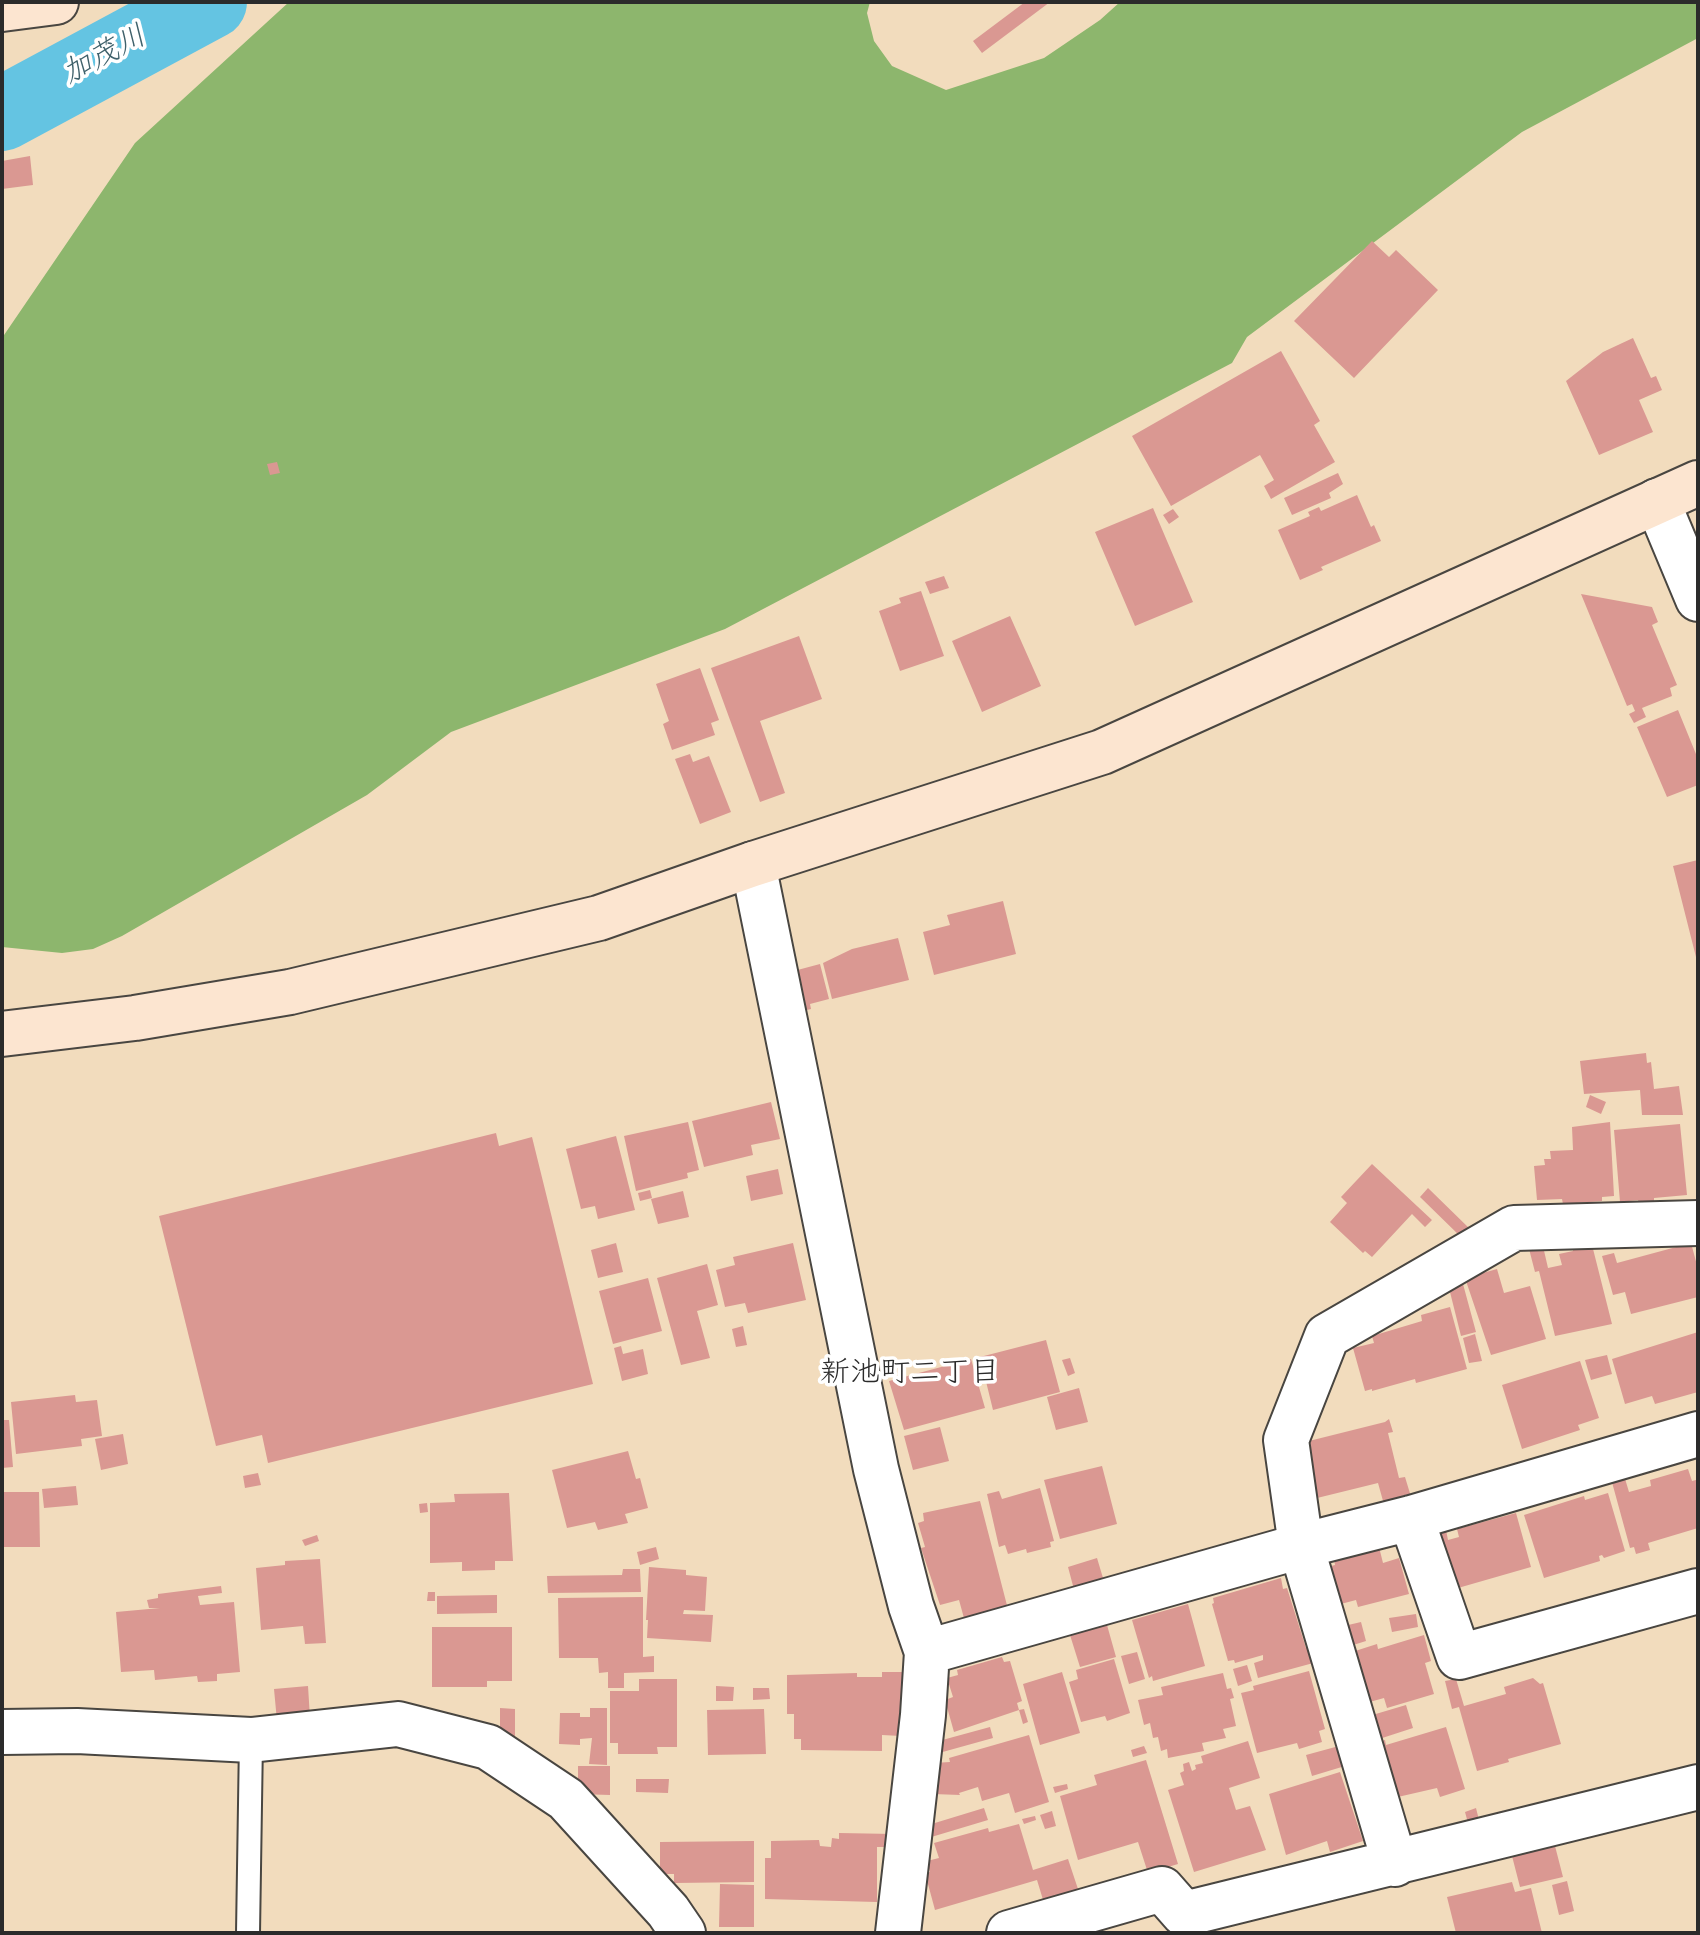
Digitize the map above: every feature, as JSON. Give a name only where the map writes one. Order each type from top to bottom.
[{"type":"street","points":[[2,9],[56,2]]},
{"type":"street","points":[[2,1034],[135,1018],[290,992],[599,918],[753,864],[1102,752],[1698,483]]},
{"type":"street","points":[[1657,501],[1698,599]]},
{"type":"street","points":[[753,864],[876,1469],[911,1606],[927,1652],[923,1715],[898,1933]]},
{"type":"street","points":[[1395,1864],[1301,1546],[1286,1440],[1327,1336],[1514,1228],[1698,1223]]},
{"type":"street","points":[[927,1652],[1411,1518],[1698,1434]]},
{"type":"street","points":[[1411,1518],[1459,1657],[1698,1591]]},
{"type":"street","points":[[2,1732],[77,1731],[251,1740],[398,1724],[488,1747],[566,1799],[668,1911],[683,1933]]},
{"type":"street","points":[[1009,1933],[1162,1889],[1184,1914],[1698,1787]]},
{"type":"lane","points":[[248,1933],[251,1740]]},
{"type":"green space","points":[[289,2],[870,2],[867,13],[874,41],[892,66],[946,90],[1044,58],[1100,20],[1120,2],[1698,2],[1698,38],[1522,132],[1247,337],[1232,363],[725,629],[451,732],[367,795],[122,936],[93,949],[62,953],[2,947],[2,338],[135,143]]},
{"type":"building","points":[[1025,2],[1050,2],[982,53],[973,41]]},
{"type":"building","points":[[30,156],[33,185],[2,189],[2,161]]},
{"type":"building","points":[[1372,241],[1389,257],[1396,250],[1438,290],[1354,378],[1294,321]]},
{"type":"building","points":[[1633,338],[1651,378],[1656,376],[1662,390],[1639,400],[1653,432],[1599,455],[1566,381],[1603,352]]},
{"type":"building","points":[[1281,351],[1320,421],[1314,425],[1335,462],[1271,499],[1264,486],[1274,480],[1260,455],[1171,506],[1132,436]]},
{"type":"building","points":[[277,462],[280,473],[270,475],[267,464]]},
{"type":"building","points":[[1338,473],[1343,484],[1329,493],[1331,498],[1292,515],[1284,498]]},
{"type":"building","points":[[1357,495],[1381,541],[1321,567],[1323,570],[1300,580],[1278,530],[1310,516],[1308,512],[1319,507],[1321,511]]},
{"type":"building","points":[[1153,508],[1193,602],[1135,626],[1095,532]]},
{"type":"building","points":[[1173,509],[1179,517],[1169,524],[1163,515]]},
{"type":"building","points":[[944,576],[949,588],[930,594],[925,582]]},
{"type":"building","points":[[921,591],[944,656],[900,671],[879,611],[901,603],[899,598]]},
{"type":"building","points":[[1581,594],[1652,607],[1658,622],[1652,625],[1677,685],[1670,688],[1672,696],[1642,708],[1646,717],[1634,723],[1629,714],[1635,711],[1632,704],[1627,706]]},
{"type":"building","points":[[1010,616],[1041,686],[982,712],[952,641]]},
{"type":"building","points":[[799,636],[822,699],[760,721],[785,793],[760,802],[711,668]]},
{"type":"building","points":[[700,668],[719,720],[711,723],[715,735],[672,750],[663,724],[669,721],[656,684]]},
{"type":"building","points":[[1678,710],[1698,759],[1698,785],[1667,797],[1637,727]]},
{"type":"building","points":[[690,754],[693,762],[709,756],[731,812],[700,824],[675,759]]},
{"type":"building","points":[[1698,860],[1698,960],[1697,961],[1673,866]]},
{"type":"building","points":[[1003,901],[1016,954],[934,975],[923,932],[950,925],[947,915]]},
{"type":"building","points":[[898,938],[909,980],[832,999],[823,963],[852,949]]},
{"type":"building","points":[[820,964],[829,999],[810,1004],[811,1009],[798,1012],[790,972]]},
{"type":"building","points":[[1646,1053],[1647,1063],[1651,1062],[1654,1089],[1679,1086],[1683,1115],[1642,1115],[1640,1090],[1584,1094],[1580,1061]]},
{"type":"building","points":[[1590,1095],[1606,1102],[1601,1114],[1586,1107]]},
{"type":"building","points":[[771,1102],[780,1139],[751,1145],[753,1155],[704,1167],[692,1121]]},
{"type":"building","points":[[688,1122],[699,1170],[687,1173],[688,1178],[636,1191],[624,1136]]},
{"type":"building","points":[[1610,1122],[1614,1196],[1602,1197],[1602,1201],[1563,1204],[1562,1199],[1537,1200],[1534,1166],[1545,1165],[1544,1159],[1551,1159],[1550,1151],[1573,1150],[1572,1127]]},
{"type":"building","points":[[1680,1124],[1687,1195],[1654,1198],[1654,1202],[1639,1204],[1638,1200],[1620,1202],[1614,1130]]},
{"type":"building","points":[[496,1133],[499,1146],[532,1137],[593,1384],[268,1463],[262,1435],[216,1446],[159,1216]]},
{"type":"building","points":[[616,1136],[635,1210],[598,1219],[595,1206],[581,1209],[566,1149]]},
{"type":"building","points":[[1372,1164],[1432,1220],[1425,1227],[1412,1214],[1372,1257],[1365,1251],[1363,1253],[1330,1222],[1347,1203],[1341,1197]]},
{"type":"building","points":[[778,1169],[783,1194],[751,1201],[746,1176]]},
{"type":"building","points":[[1428,1188],[1471,1230],[1463,1239],[1420,1197]]},
{"type":"building","points":[[650,1190],[652,1198],[640,1201],[638,1193]]},
{"type":"building","points":[[683,1191],[689,1217],[658,1224],[651,1199]]},
{"type":"building","points":[[1591,1241],[1612,1324],[1555,1336],[1539,1271],[1535,1272],[1528,1245],[1542,1242],[1548,1268],[1562,1265],[1559,1254],[1573,1251],[1573,1246]]},
{"type":"building","points":[[616,1243],[623,1272],[598,1278],[591,1250]]},
{"type":"building","points":[[793,1243],[806,1300],[748,1313],[745,1303],[725,1307],[716,1270],[735,1265],[733,1257]]},
{"type":"building","points":[[1691,1243],[1698,1269],[1698,1297],[1631,1314],[1625,1292],[1613,1295],[1602,1256],[1614,1253],[1617,1263]]},
{"type":"building","points":[[707,1264],[718,1305],[697,1311],[710,1358],[681,1365],[657,1278]]},
{"type":"building","points":[[1497,1269],[1504,1293],[1530,1286],[1546,1339],[1491,1355],[1465,1278]]},
{"type":"building","points":[[648,1278],[662,1331],[613,1344],[599,1291]]},
{"type":"building","points":[[1463,1284],[1476,1332],[1461,1336],[1449,1288]]},
{"type":"building","points":[[1450,1307],[1467,1369],[1416,1383],[1415,1379],[1365,1391],[1353,1348],[1374,1343],[1372,1336],[1422,1321],[1421,1315]]},
{"type":"building","points":[[743,1326],[747,1345],[736,1347],[732,1329]]},
{"type":"building","points":[[1698,1332],[1698,1392],[1655,1404],[1652,1396],[1625,1404],[1612,1359]]},
{"type":"building","points":[[1475,1334],[1482,1361],[1469,1363],[1463,1338]]},
{"type":"building","points":[[1046,1340],[1060,1392],[993,1410],[980,1357]]},
{"type":"building","points":[[621,1346],[623,1354],[643,1349],[648,1374],[622,1381],[614,1348]]},
{"type":"building","points":[[1607,1355],[1612,1374],[1591,1380],[1585,1360]]},
{"type":"building","points":[[1070,1358],[1075,1373],[1068,1376],[1062,1360]]},
{"type":"building","points":[[971,1359],[985,1408],[904,1430],[889,1381]]},
{"type":"building","points":[[1580,1361],[1599,1418],[1578,1425],[1580,1430],[1522,1449],[1502,1385]]},
{"type":"building","points":[[1079,1388],[1088,1422],[1056,1430],[1047,1397]]},
{"type":"building","points":[[75,1395],[76,1402],[97,1400],[102,1436],[81,1439],[82,1446],[16,1454],[11,1402]]},
{"type":"building","points":[[1389,1419],[1393,1432],[1388,1433],[1399,1478],[1405,1477],[1412,1500],[1385,1508],[1378,1483],[1313,1499],[1305,1442]]},
{"type":"building","points":[[2,1420],[9,1420],[13,1467],[2,1468]]},
{"type":"building","points":[[940,1427],[949,1461],[913,1470],[904,1436]]},
{"type":"building","points":[[123,1434],[128,1464],[101,1470],[95,1439]]},
{"type":"building","points":[[628,1451],[648,1508],[625,1514],[628,1523],[598,1530],[595,1522],[567,1528],[552,1470]]},
{"type":"building","points":[[1102,1466],[1117,1524],[1060,1539],[1044,1480]]},
{"type":"building","points":[[1688,1469],[1698,1487],[1698,1528],[1648,1543],[1650,1550],[1636,1554],[1634,1547],[1630,1548],[1610,1475],[1623,1472],[1629,1492],[1651,1486],[1650,1480]]},
{"type":"building","points":[[258,1473],[261,1485],[245,1488],[243,1476]]},
{"type":"building","points":[[76,1486],[78,1505],[44,1508],[42,1489]]},
{"type":"building","points":[[1040,1488],[1054,1541],[1050,1542],[1051,1547],[1008,1554],[1005,1545],[999,1547],[987,1494],[999,1491],[1002,1499]]},
{"type":"building","points":[[2,1492],[39,1492],[40,1547],[2,1547]]},
{"type":"building","points":[[509,1493],[513,1561],[495,1561],[495,1570],[462,1571],[462,1562],[430,1563],[430,1503],[455,1502],[454,1494]]},
{"type":"building","points":[[1608,1493],[1625,1551],[1604,1558],[1599,1556],[1600,1561],[1544,1578],[1524,1515],[1584,1496],[1585,1500]]},
{"type":"building","points":[[980,1501],[1010,1617],[967,1629],[959,1600],[940,1605],[921,1548],[925,1547],[918,1523],[924,1521],[923,1513]]},
{"type":"building","points":[[427,1503],[428,1512],[420,1513],[419,1504]]},
{"type":"building","points":[[1516,1513],[1531,1567],[1458,1588],[1430,1535],[1446,1530],[1448,1540],[1459,1537],[1457,1529]]},
{"type":"building","points":[[317,1535],[319,1541],[305,1546],[302,1540]]},
{"type":"building","points":[[656,1547],[659,1559],[640,1565],[637,1552]]},
{"type":"building","points":[[1379,1547],[1383,1563],[1399,1558],[1409,1594],[1358,1607],[1356,1600],[1337,1605],[1327,1567],[1335,1565],[1334,1559]]},
{"type":"building","points":[[1097,1558],[1106,1588],[1076,1597],[1068,1567]]},
{"type":"building","points":[[320,1559],[326,1643],[305,1644],[303,1626],[261,1630],[256,1568],[285,1565],[285,1561]]},
{"type":"building","points":[[649,1567],[686,1570],[686,1575],[707,1577],[705,1611],[684,1610],[683,1614],[713,1615],[711,1642],[647,1638]]},
{"type":"building","points":[[623,1569],[640,1569],[641,1592],[548,1593],[547,1576],[622,1575]]},
{"type":"building","points":[[1281,1578],[1306,1648],[1313,1646],[1317,1662],[1258,1678],[1254,1663],[1263,1660],[1263,1655],[1235,1663],[1234,1660],[1228,1661],[1213,1598]]},
{"type":"building","points":[[221,1586],[222,1593],[198,1596],[200,1605],[234,1602],[240,1672],[217,1674],[217,1681],[198,1682],[197,1676],[155,1680],[154,1670],[121,1672],[116,1612],[160,1608],[149,1608],[147,1600],[158,1598],[158,1594]]},
{"type":"building","points":[[428,1592],[435,1592],[435,1601],[427,1601]]},
{"type":"building","points":[[497,1595],[497,1613],[437,1614],[437,1596]]},
{"type":"building","points":[[643,1597],[643,1657],[654,1656],[654,1672],[624,1673],[624,1688],[608,1688],[608,1672],[599,1673],[598,1658],[559,1658],[558,1598]]},
{"type":"building","points":[[1188,1604],[1205,1666],[1153,1681],[1152,1676],[1149,1678],[1132,1620]]},
{"type":"building","points":[[1416,1614],[1418,1627],[1392,1632],[1389,1618]]},
{"type":"building","points":[[1361,1622],[1366,1641],[1350,1646],[1344,1626]]},
{"type":"building","points":[[1107,1625],[1116,1657],[1080,1667],[1070,1635]]},
{"type":"building","points":[[432,1627],[512,1627],[512,1681],[487,1681],[487,1687],[432,1687]]},
{"type":"building","points":[[1424,1635],[1431,1661],[1425,1663],[1434,1694],[1387,1708],[1384,1698],[1366,1703],[1352,1652],[1377,1644],[1378,1649]]},
{"type":"building","points":[[1137,1652],[1145,1679],[1129,1684],[1121,1656]]},
{"type":"building","points":[[1002,1657],[1004,1662],[1010,1661],[1022,1701],[1017,1703],[1019,1710],[954,1732],[945,1700],[953,1697],[947,1678],[958,1675],[957,1670]]},
{"type":"building","points":[[1114,1659],[1130,1713],[1107,1721],[1105,1716],[1081,1722],[1069,1682],[1078,1679],[1076,1670]]},
{"type":"building","points":[[1247,1665],[1252,1681],[1238,1686],[1233,1669]]},
{"type":"building","points":[[1309,1671],[1325,1729],[1319,1731],[1322,1742],[1299,1749],[1297,1743],[1257,1753],[1241,1693],[1254,1690],[1253,1686]]},
{"type":"building","points":[[882,1672],[908,1672],[901,1736],[882,1735],[882,1751],[801,1750],[801,1739],[794,1739],[794,1714],[787,1714],[787,1675],[857,1673],[857,1677],[882,1677]]},
{"type":"building","points":[[1062,1672],[1080,1733],[1040,1745],[1023,1684]]},
{"type":"building","points":[[1223,1673],[1227,1689],[1231,1688],[1234,1698],[1230,1699],[1236,1726],[1223,1729],[1226,1738],[1202,1743],[1204,1751],[1168,1758],[1167,1749],[1161,1751],[1158,1737],[1153,1738],[1150,1723],[1144,1725],[1138,1700],[1163,1695],[1161,1687]]},
{"type":"building","points":[[1533,1678],[1543,1683],[1561,1744],[1477,1771],[1459,1707],[1452,1709],[1445,1681],[1456,1679],[1464,1706],[1506,1694],[1504,1687]]},
{"type":"building","points":[[639,1679],[677,1679],[677,1747],[657,1747],[658,1754],[618,1754],[618,1743],[610,1743],[610,1691],[639,1691]]},
{"type":"building","points":[[308,1686],[310,1718],[277,1721],[274,1689]]},
{"type":"building","points":[[716,1686],[734,1687],[733,1701],[716,1701]]},
{"type":"building","points":[[753,1688],[769,1688],[770,1699],[753,1700]]},
{"type":"building","points":[[1406,1705],[1413,1728],[1376,1740],[1369,1716]]},
{"type":"building","points":[[500,1708],[515,1709],[515,1740],[500,1739]]},
{"type":"building","points":[[590,1708],[607,1708],[607,1765],[589,1764],[592,1738],[580,1739],[580,1745],[559,1744],[560,1713],[580,1713],[580,1717],[590,1717]]},
{"type":"building","points":[[764,1709],[766,1754],[708,1755],[707,1710]]},
{"type":"building","points":[[1024,1709],[1028,1722],[1023,1724],[1019,1710]]},
{"type":"building","points":[[990,1727],[993,1738],[939,1753],[935,1742]]},
{"type":"building","points":[[1446,1727],[1465,1789],[1440,1797],[1437,1788],[1389,1799],[1372,1744],[1385,1740],[1386,1745]]},
{"type":"building","points":[[1029,1735],[1049,1802],[1015,1813],[1009,1793],[982,1801],[978,1787],[960,1795],[933,1794],[934,1763],[950,1762],[949,1758]]},
{"type":"building","points":[[1248,1741],[1260,1778],[1229,1788],[1236,1810],[1250,1806],[1266,1850],[1194,1872],[1168,1790],[1184,1785],[1180,1773],[1184,1771],[1183,1764],[1189,1762],[1192,1771],[1196,1769],[1195,1765],[1203,1763],[1201,1756]]},
{"type":"building","points":[[1144,1746],[1147,1753],[1133,1757],[1131,1750]]},
{"type":"building","points":[[1339,1746],[1345,1766],[1312,1776],[1306,1755]]},
{"type":"building","points":[[1146,1760],[1178,1864],[1148,1873],[1138,1842],[1078,1860],[1060,1796],[1097,1785],[1094,1775]]},
{"type":"building","points":[[578,1766],[610,1766],[610,1795],[578,1794]]},
{"type":"building","points":[[1340,1772],[1363,1841],[1330,1852],[1327,1841],[1286,1855],[1269,1794]]},
{"type":"building","points":[[636,1779],[669,1779],[668,1793],[636,1792]]},
{"type":"building","points":[[1067,1784],[1068,1789],[1055,1793],[1053,1787]]},
{"type":"building","points":[[984,1808],[988,1820],[928,1838],[925,1826]]},
{"type":"building","points":[[1476,1808],[1479,1820],[1468,1823],[1465,1812]]},
{"type":"building","points":[[1052,1811],[1056,1826],[1045,1829],[1040,1815]]},
{"type":"building","points":[[1035,1816],[1036,1820],[1024,1824],[1022,1819]]},
{"type":"building","points":[[1019,1824],[1033,1870],[1068,1859],[1079,1892],[1044,1903],[1037,1880],[935,1910],[925,1873],[930,1872],[927,1861],[939,1858],[934,1843],[988,1828],[989,1832]]},
{"type":"building","points":[[839,1833],[894,1834],[894,1847],[877,1847],[877,1902],[765,1899],[765,1858],[771,1858],[771,1841],[819,1840],[820,1846],[831,1847],[832,1838],[839,1839]]},
{"type":"building","points":[[754,1841],[754,1882],[674,1883],[674,1874],[660,1874],[660,1842]]},
{"type":"building","points":[[1555,1846],[1563,1877],[1520,1887],[1512,1856]]},
{"type":"building","points":[[1567,1881],[1574,1911],[1559,1915],[1552,1885]]},
{"type":"building","points":[[1512,1882],[1515,1892],[1531,1888],[1542,1933],[1456,1933],[1447,1897]]},
{"type":"building","points":[[720,1884],[754,1885],[754,1927],[719,1927]]},
{"type":"waterway","name":"加茂川","points":[[2,114],[210,2]]},
{"type":"district","name":"新池町二丁目","points":[[910,1376]]}]
